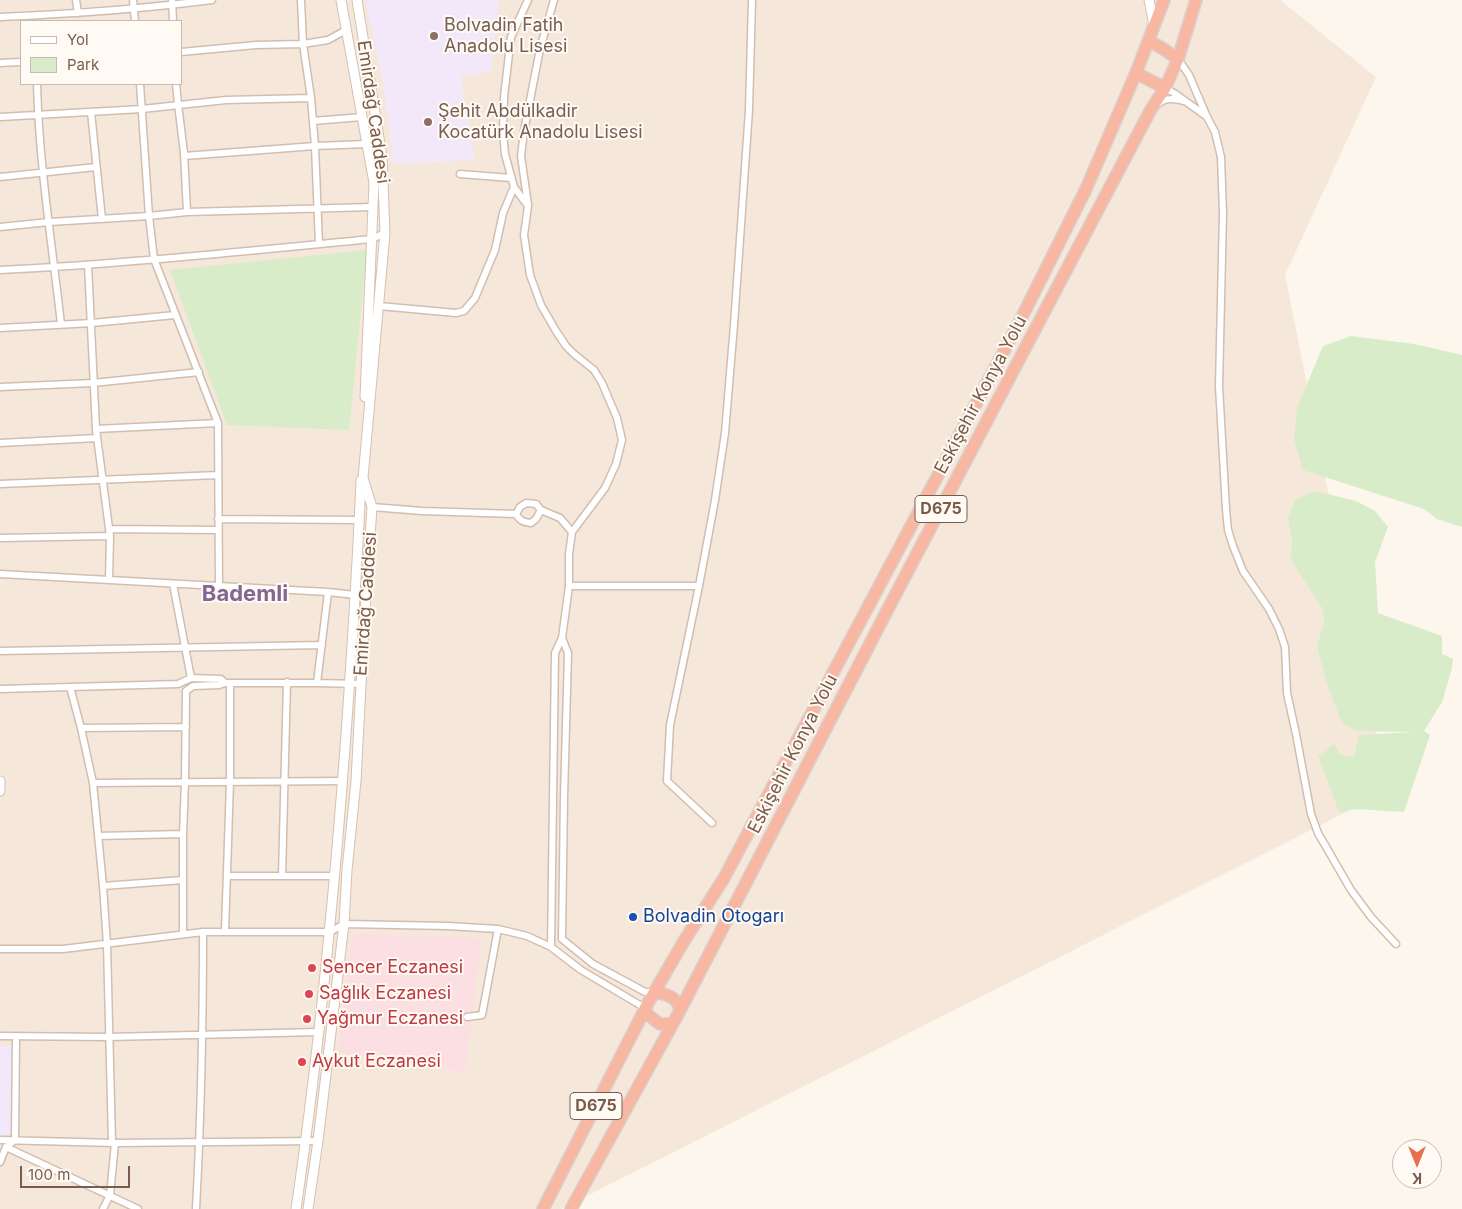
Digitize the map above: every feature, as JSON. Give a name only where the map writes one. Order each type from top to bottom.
[{"type":"highway","name":"D675","points":[[543,1209],[645,1008],[724,878],[1021,319],[1086,189],[1149,42],[1164,0]]},
{"type":"highway","name":"Eskişehir Konya Yolu","points":[[676,1016],[1150,111],[1165,88],[1178,59],[1196,0]]},
{"type":"highway","points":[[1149,42],[1178,59]]},
{"type":"highway","points":[[1136,73],[1165,88]]},
{"type":"highway","points":[[645,1008],[648,1015],[660,1024],[676,1016],[678,1003],[674,998],[654,992]]},
{"type":"highway","name":"D675","points":[[571,1209],[676,1016]]},
{"type":"main road","name":"Emirdağ Caddesi","points":[[296,1209],[306,1142],[330,932],[343,781],[360,520],[372,239],[374,183],[341,0]]},
{"type":"main road","name":"Emirdağ Caddesi","points":[[308,1209],[344,924],[347,870],[356,781],[372,507],[363,478],[385,233],[382,157],[357,0]]},
{"type":"main road","points":[[1149,0],[1154,25]]},
{"type":"main road","points":[[0,782],[0,791]]},
{"type":"street","points":[[76,0],[78,13]]},
{"type":"street","points":[[133,0],[135,20]]},
{"type":"street","points":[[0,17],[32,19],[212,0]]},
{"type":"street","points":[[301,0],[303,44],[311,98],[315,146],[316,209],[319,244]]},
{"type":"street","points":[[528,0],[511,37],[505,89],[503,133],[511,178],[514,186],[528,206]]},
{"type":"street","points":[[551,947],[555,653],[562,638],[569,586],[572,532],[605,488],[616,464],[622,440],[618,418],[602,383],[594,370],[566,346],[556,331],[541,304],[530,275],[524,235],[528,206],[521,156],[540,49],[554,0]]},
{"type":"street","points":[[712,823],[667,781],[670,725],[699,586],[725,433],[749,110],[752,0]]},
{"type":"street","points":[[172,3],[173,20]]},
{"type":"street","points":[[182,52],[256,44],[303,44],[328,40],[346,30]]},
{"type":"street","points":[[1178,59],[1189,75],[1207,117],[1216,132],[1221,158],[1223,213],[1219,386],[1228,530],[1244,572],[1269,610],[1279,629],[1285,647],[1287,693],[1309,806],[1318,833],[1351,890],[1371,917],[1396,944]]},
{"type":"street","points":[[0,63],[20,62]]},
{"type":"street","points":[[37,85],[43,172],[61,324]]},
{"type":"street","points":[[140,85],[149,216],[154,259],[218,423],[219,587]]},
{"type":"street","points":[[176,85],[184,156],[187,212]]},
{"type":"street","points":[[1165,88],[1207,117]]},
{"type":"street","points":[[0,117],[142,109],[226,100],[311,98]]},
{"type":"street","points":[[1150,111],[1161,101],[1171,99],[1186,101]]},
{"type":"street","points":[[92,112],[102,219]]},
{"type":"street","points":[[313,121],[362,117]]},
{"type":"street","points":[[184,156],[367,144]]},
{"type":"street","points":[[0,177],[96,167]]},
{"type":"street","points":[[460,174],[511,178]]},
{"type":"street","points":[[379,306],[456,313],[464,311],[475,298],[495,250],[503,213],[514,186]]},
{"type":"street","points":[[0,227],[187,212],[373,207]]},
{"type":"street","points":[[0,270],[55,268],[372,239],[385,233]]},
{"type":"street","points":[[88,265],[96,429],[110,532],[109,580]]},
{"type":"street","points":[[0,328],[92,323],[175,315]]},
{"type":"street","points":[[0,387],[93,383],[199,372]]},
{"type":"street","points":[[96,429],[218,423]]},
{"type":"street","points":[[0,443],[97,438]]},
{"type":"street","points":[[0,484],[218,475]]},
{"type":"street","points":[[516,514],[520,507],[526,503],[536,504],[540,510],[560,518],[572,532]]},
{"type":"street","points":[[372,507],[422,511],[516,514]]},
{"type":"street","points":[[516,514],[519,520],[531,523],[540,510]]},
{"type":"street","points":[[218,518],[360,520]]},
{"type":"street","points":[[0,538],[110,532],[218,530]]},
{"type":"street","points":[[0,574],[355,595]]},
{"type":"street","points":[[172,584],[191,678]]},
{"type":"street","points":[[569,586],[699,586]]},
{"type":"street","points":[[317,682],[328,592]]},
{"type":"street","points":[[562,638],[568,652],[562,939]]},
{"type":"street","points":[[0,651],[185,646],[322,645]]},
{"type":"street","points":[[0,689],[178,684],[191,678],[222,679],[227,683],[230,782],[225,932]]},
{"type":"street","points":[[282,876],[287,682]]},
{"type":"street","points":[[183,934],[186,691],[193,686],[227,683],[317,682],[361,684]]},
{"type":"street","points":[[70,687],[82,728],[93,783],[107,944],[113,1143],[110,1195],[103,1209]]},
{"type":"street","points":[[82,728],[186,727]]},
{"type":"street","points":[[93,783],[343,781]]},
{"type":"street","points":[[98,836],[183,834]]},
{"type":"street","points":[[228,876],[335,876]]},
{"type":"street","points":[[103,886],[183,880]]},
{"type":"street","points":[[0,949],[63,948],[203,932],[330,932],[344,924],[498,929],[527,936],[551,947],[581,970],[645,1008]]},
{"type":"street","points":[[467,1017],[482,1014],[498,929]]},
{"type":"street","points":[[196,1209],[203,1035],[203,932]]},
{"type":"street","points":[[562,939],[593,964],[645,992],[654,992]]},
{"type":"street","points":[[551,947],[562,939]]},
{"type":"street","points":[[0,1036],[109,1037],[319,1032]]},
{"type":"street","points":[[15,1140],[16,1036]]},
{"type":"street","points":[[0,1140],[113,1143],[318,1141]]},
{"type":"street","points":[[0,1162],[6,1147],[15,1140]]},
{"type":"street","points":[[6,1147],[138,1209]]},
{"type":"shaded area","points":[[0,0],[1280,0],[1376,77],[1285,275],[1388,791],[561,1209],[0,1209]]},
{"type":"shaded area","points":[[365,0],[499,0],[491,72],[461,76],[475,160],[394,164],[383,83]]},
{"type":"shaded area","points":[[352,934],[482,938],[465,1072],[338,1051]]},
{"type":"shaded area","points":[[0,1046],[12,1046],[12,1134],[0,1135]]},
{"type":"green space","points":[[367,250],[349,430],[227,425],[170,270]]},
{"type":"green space","points":[[1351,336],[1414,344],[1462,355],[1462,527],[1437,519],[1424,509],[1303,470],[1294,438],[1297,408],[1323,346]]},
{"type":"green space","points":[[1315,491],[1356,501],[1375,511],[1388,527],[1375,562],[1378,613],[1442,636],[1442,654],[1453,659],[1442,702],[1424,731],[1430,735],[1404,812],[1356,809],[1339,812],[1318,755],[1326,751],[1334,743],[1339,754],[1354,757],[1359,735],[1414,732],[1357,731],[1342,723],[1327,684],[1317,646],[1325,619],[1322,608],[1291,560],[1292,540],[1288,518],[1295,500]]},
{"type":"place","name":"Bolvadin Fatih Anadolu Lisesi","points":[[434,36]]},
{"type":"place","name":"Şehit Abdülkadir Kocatürk Anadolu Lisesi","points":[[428,122]]},
{"type":"place","name":"Bolvadin Otogarı","points":[[633,917]]},
{"type":"place","name":"Sencer Eczanesi","points":[[312,968]]},
{"type":"place","name":"Sağlık Eczanesi","points":[[309,994]]},
{"type":"place","name":"Yağmur Eczanesi","points":[[307,1019]]},
{"type":"place","name":"Aykut Eczanesi","points":[[302,1062]]},
{"type":"district","name":"Bademli","points":[[245,594]]}]
